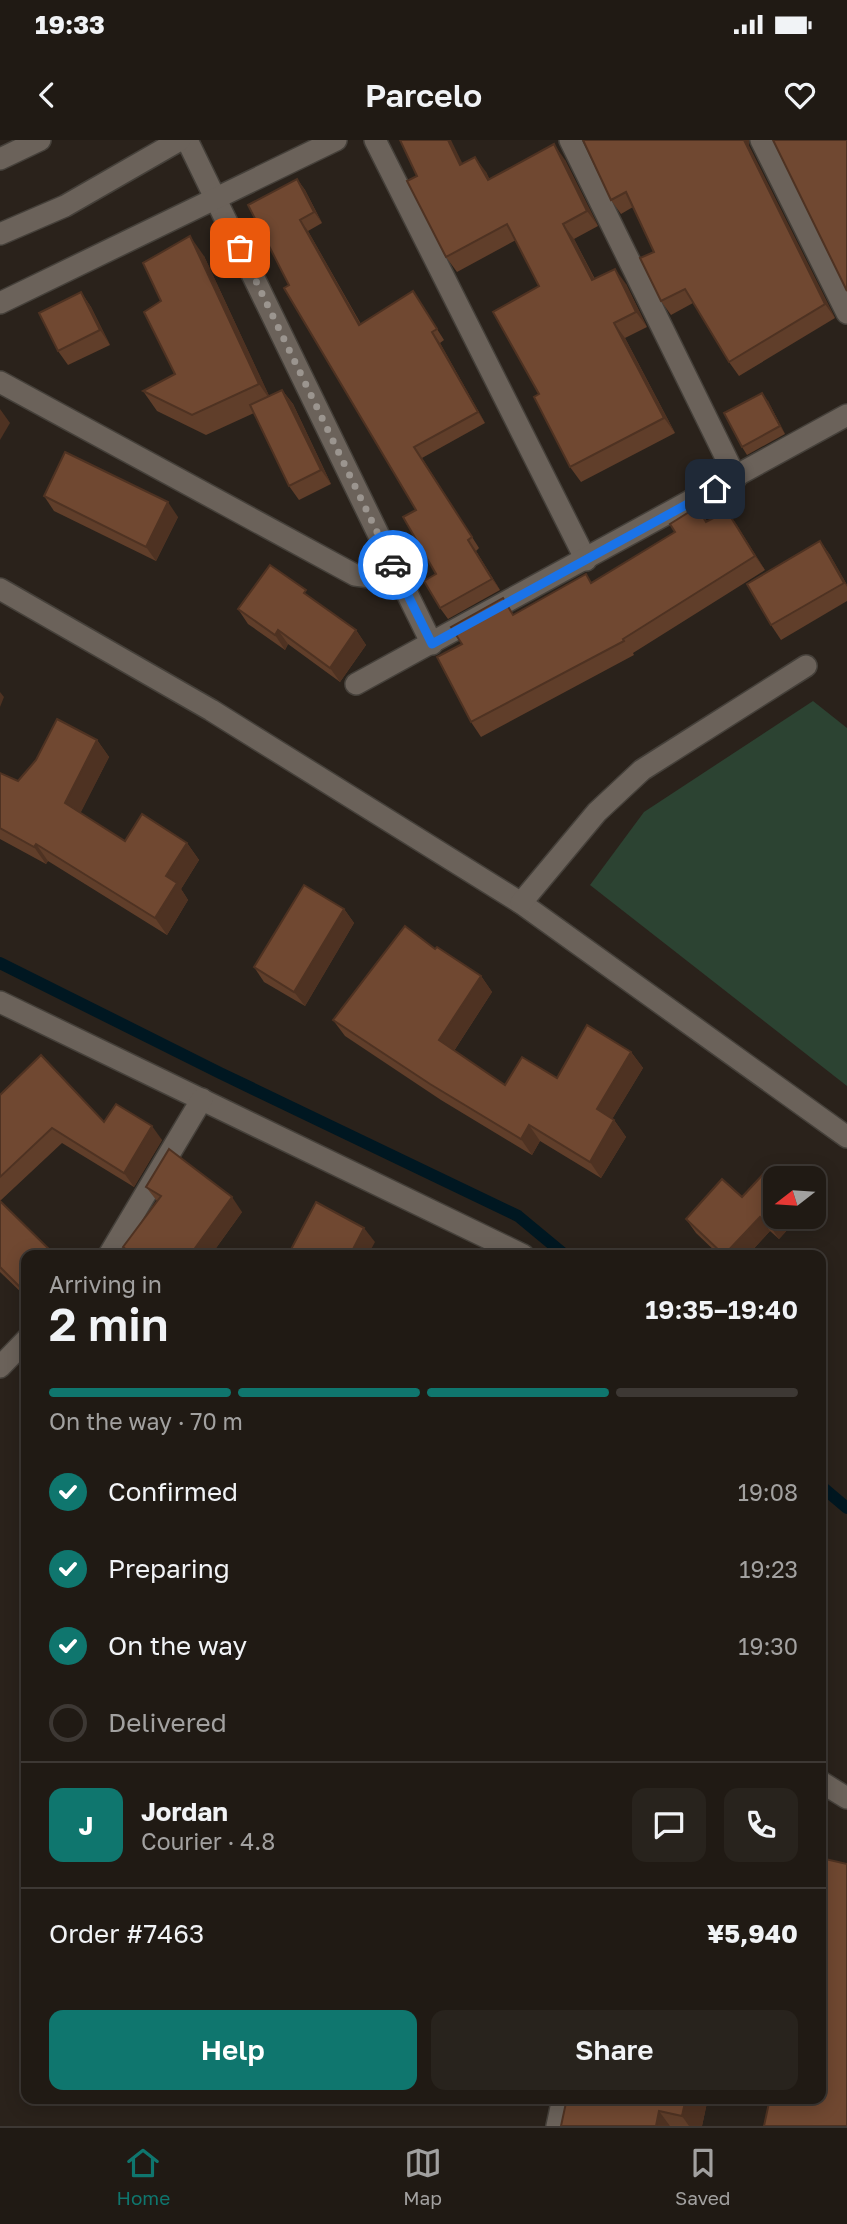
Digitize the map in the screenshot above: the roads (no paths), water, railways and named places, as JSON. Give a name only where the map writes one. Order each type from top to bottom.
[{"type":"street","points":[[0,159],[40,140]]},
{"type":"street","points":[[0,234],[65,206],[180,140]]},
{"type":"street","points":[[187,140],[432,644]]},
{"type":"street","points":[[0,303],[336,140]]},
{"type":"street","points":[[375,140],[586,560]]},
{"type":"street","points":[[569,140],[736,478]]},
{"type":"street","points":[[761,140],[847,313]]},
{"type":"street","points":[[0,382],[355,575],[401,581]]},
{"type":"street","points":[[356,684],[847,415]]},
{"type":"street","points":[[0,589],[200,704],[521,903],[847,1137]]},
{"type":"street","points":[[521,903],[597,812],[642,770],[806,666]]},
{"type":"street","points":[[0,1002],[513,1250]]},
{"type":"street","points":[[112,1250],[202,1099]]},
{"type":"street","points":[[0,1367],[21,1345]]},
{"type":"street","points":[[826,1785],[847,1798]]},
{"type":"street","points":[[557,2126],[562,2104]]},
{"type":"waterway","points":[[0,963],[220,1073],[518,1216],[559,1250]]},
{"type":"waterway","points":[[826,1490],[847,1508]]}]
